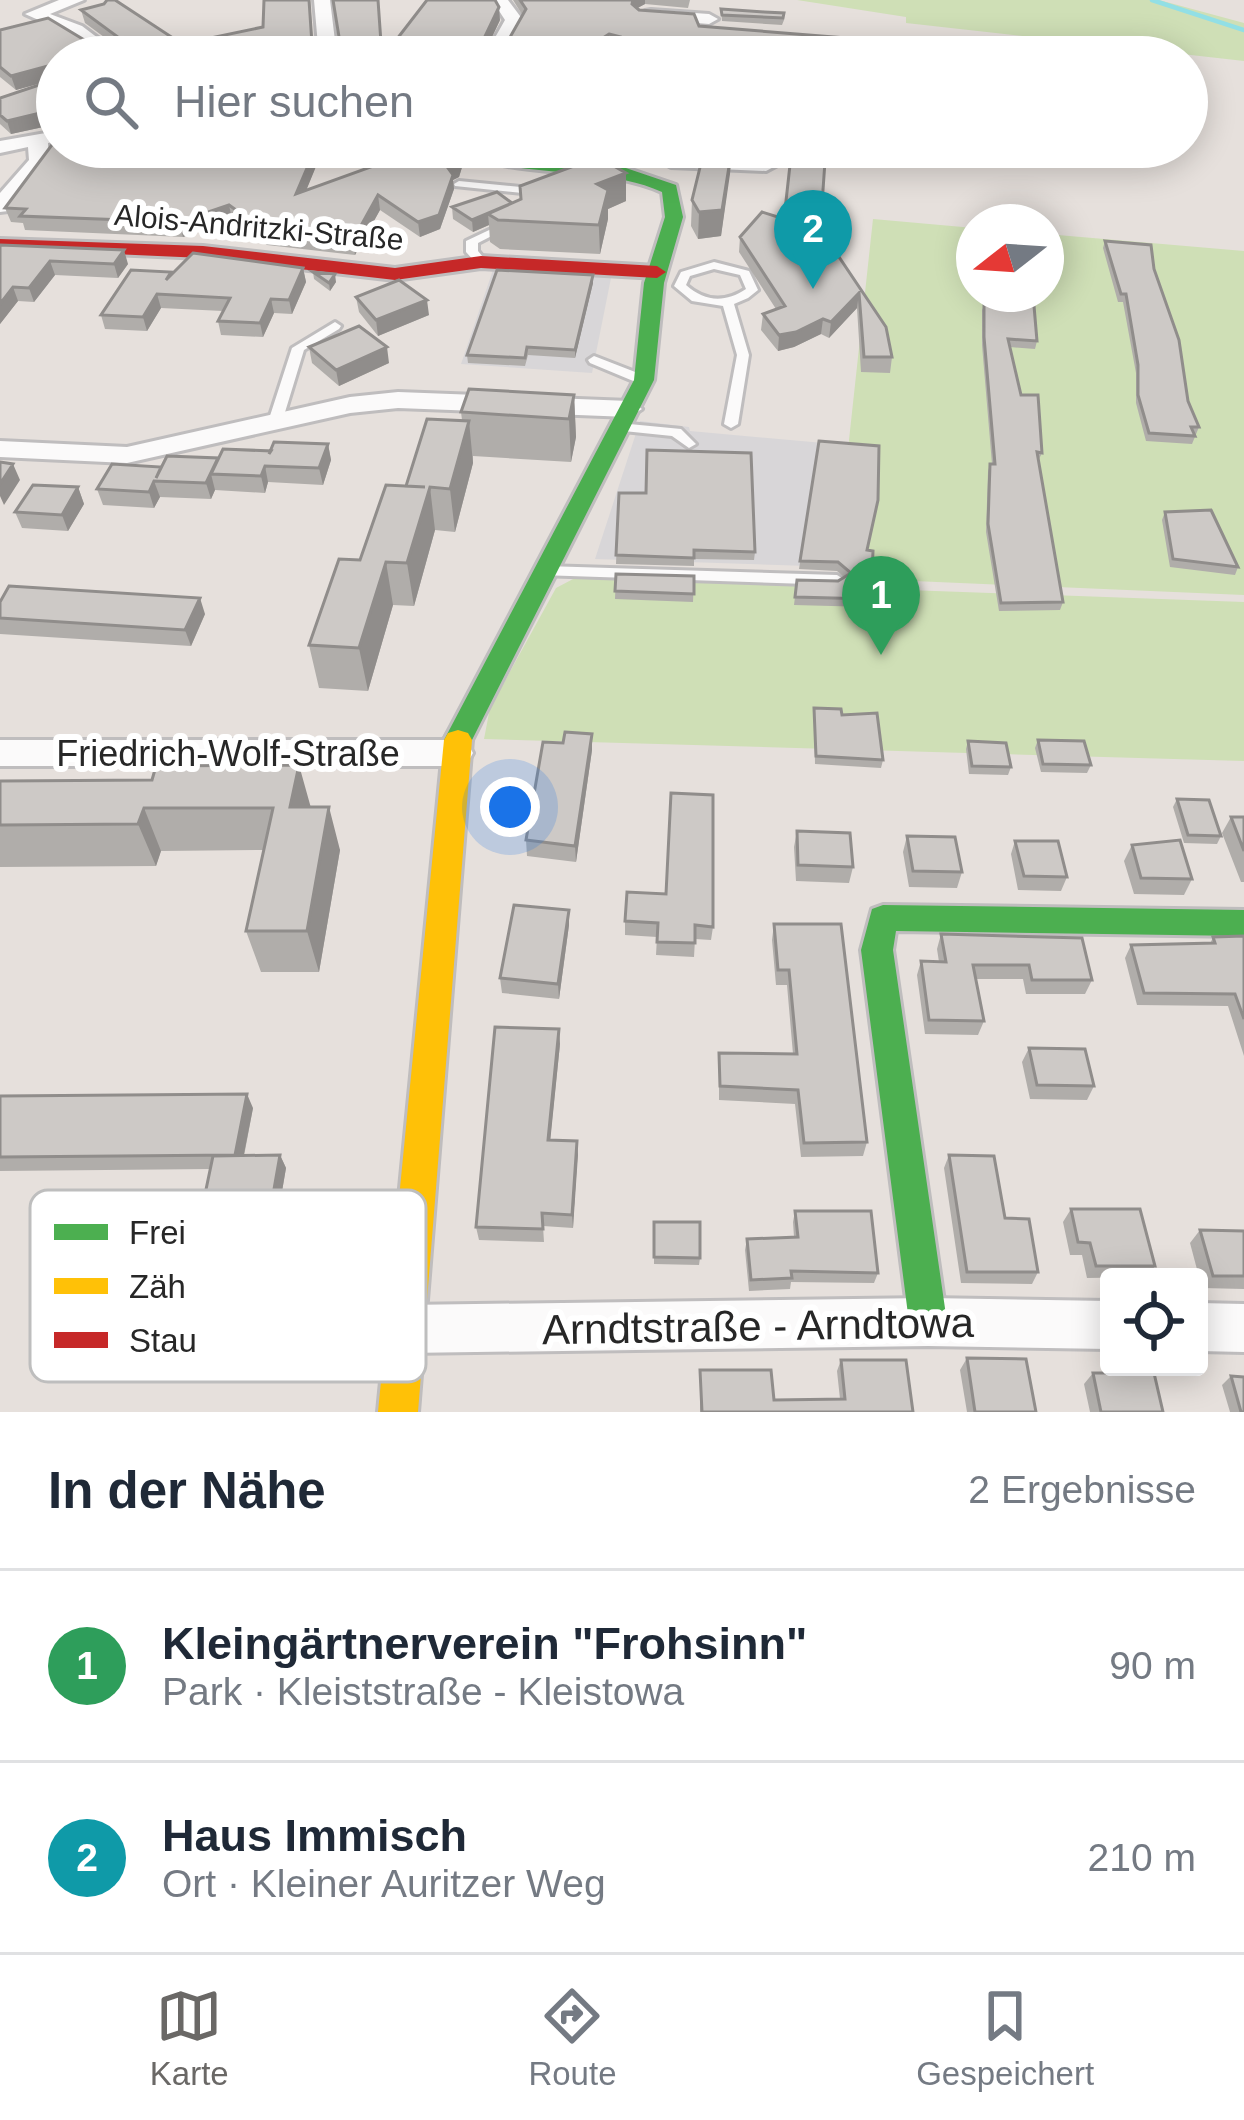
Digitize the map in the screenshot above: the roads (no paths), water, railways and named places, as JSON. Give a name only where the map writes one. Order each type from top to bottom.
[{"type":"street","points":[[76,0],[34,14],[84,36]]},
{"type":"street","points":[[322,0],[326,36]]},
{"type":"street","points":[[500,0],[514,20],[505,36]]},
{"type":"street","points":[[705,31],[716,0]]},
{"type":"street","points":[[645,14],[705,31],[727,31]]},
{"type":"street","points":[[0,147],[36,141]]},
{"type":"street","points":[[0,206],[36,164]]},
{"type":"street","points":[[519,168],[566,181],[634,168]]},
{"type":"street","points":[[418,1190],[458,732],[644,380],[651,359],[650,298],[676,196],[668,168]]},
{"type":"street","points":[[775,168],[775,189]]},
{"type":"street","name":"Alois-Andritzki-Straße","points":[[0,244],[203,252],[395,274],[481,262],[656,272]]},
{"type":"street","points":[[0,449],[127,455],[350,405],[398,400],[624,418]]},
{"type":"street","name":"Friedrich-Wolf-Straße","points":[[0,752],[456,753]]},
{"type":"street","points":[[928,1322],[877,950],[883,917],[1244,923]]},
{"type":"street","name":"Arndtstraße - Arndtowa","points":[[426,1329],[928,1322],[1100,1325]]},
{"type":"street","points":[[1208,1327],[1244,1328]]},
{"type":"street","points":[[398,1412],[401,1382]]},
{"type":"lane","points":[[459,184],[540,192],[566,181]]},
{"type":"lane","points":[[481,262],[472,252],[472,241],[517,221]]},
{"type":"lane","points":[[656,272],[685,274],[714,266],[745,273],[752,290],[728,302],[703,302],[680,286],[685,274]]},
{"type":"lane","points":[[728,302],[743,356],[731,424]]},
{"type":"lane","points":[[275,422],[298,348],[335,326]]},
{"type":"lane","points":[[594,360],[644,380]]},
{"type":"lane","points":[[624,418],[676,432],[689,444]]},
{"type":"lane","points":[[544,571],[837,580]]},
{"type":"waterway","points":[[1152,0],[1244,30]]},
{"type":"place","name":"Haus Immisch","points":[[813,289]]},
{"type":"place","name":"Kleingärtnerverein \"Frohsinn\"","points":[[881,655]]}]
